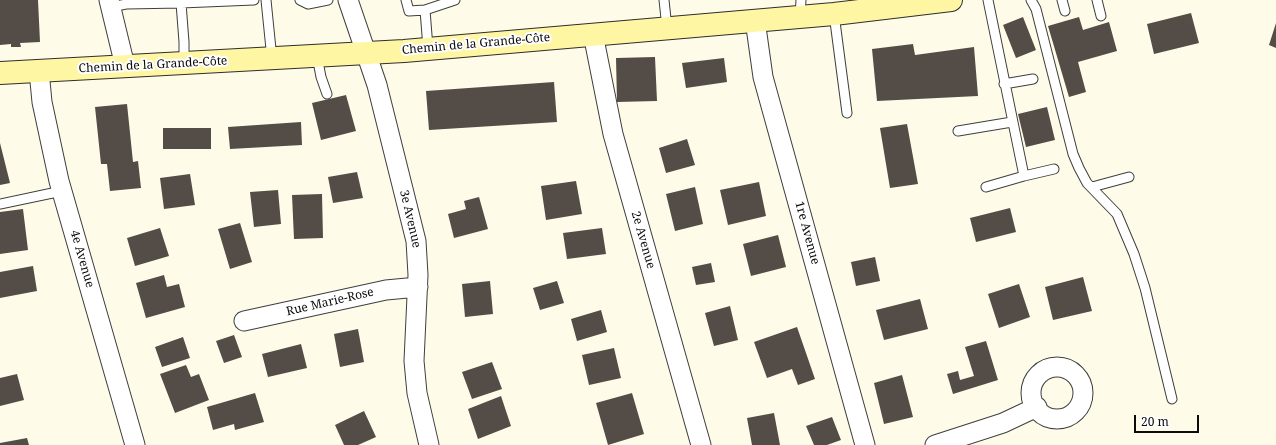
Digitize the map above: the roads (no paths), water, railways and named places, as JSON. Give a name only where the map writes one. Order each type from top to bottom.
[{"type":"main road","name":"Chemin de la Grande-Côte","points":[[0,73],[365,53],[755,20],[800,8],[834,14],[855,6],[951,0]]},
{"type":"street","name":"3e Avenue","points":[[348,0],[377,85],[412,224],[418,256],[414,361],[417,393],[429,445]]},
{"type":"street","points":[[110,4],[125,66]]},
{"type":"street","name":"1re Avenue","points":[[755,20],[763,77],[865,445]]},
{"type":"street","name":"2e Avenue","points":[[593,34],[613,134],[701,445]]},
{"type":"street","name":"4e Avenue","points":[[39,71],[42,102],[62,191],[135,445]]},
{"type":"street","name":"Rue Marie-Rose","points":[[244,321],[386,290],[418,287]]},
{"type":"street","points":[[935,445],[1003,423],[1037,407]]},
{"type":"lane","points":[[110,4],[254,0]]},
{"type":"lane","points":[[266,0],[272,59]]},
{"type":"lane","points":[[300,0],[308,4],[328,0]]},
{"type":"lane","points":[[406,0],[409,11],[425,10],[436,3],[455,0]]},
{"type":"lane","points":[[664,0],[667,28]]},
{"type":"lane","points":[[988,0],[1024,176]]},
{"type":"lane","points":[[1031,0],[1036,9],[1079,168],[1092,187],[1118,214],[1127,237],[1145,288],[1172,399]]},
{"type":"lane","points":[[1062,0],[1065,11]]},
{"type":"lane","points":[[1097,0],[1101,16]]},
{"type":"lane","points":[[180,2],[184,64]]},
{"type":"lane","points":[[425,10],[428,48]]},
{"type":"lane","points":[[834,14],[847,113]]},
{"type":"lane","points":[[318,56],[321,77],[327,94]]},
{"type":"lane","points":[[1004,84],[1033,79]]},
{"type":"lane","points":[[958,132],[1012,122]]},
{"type":"lane","points":[[986,186],[1054,169]]},
{"type":"lane","points":[[1092,187],[1129,177]]},
{"type":"lane","points":[[0,204],[62,191]]}]
